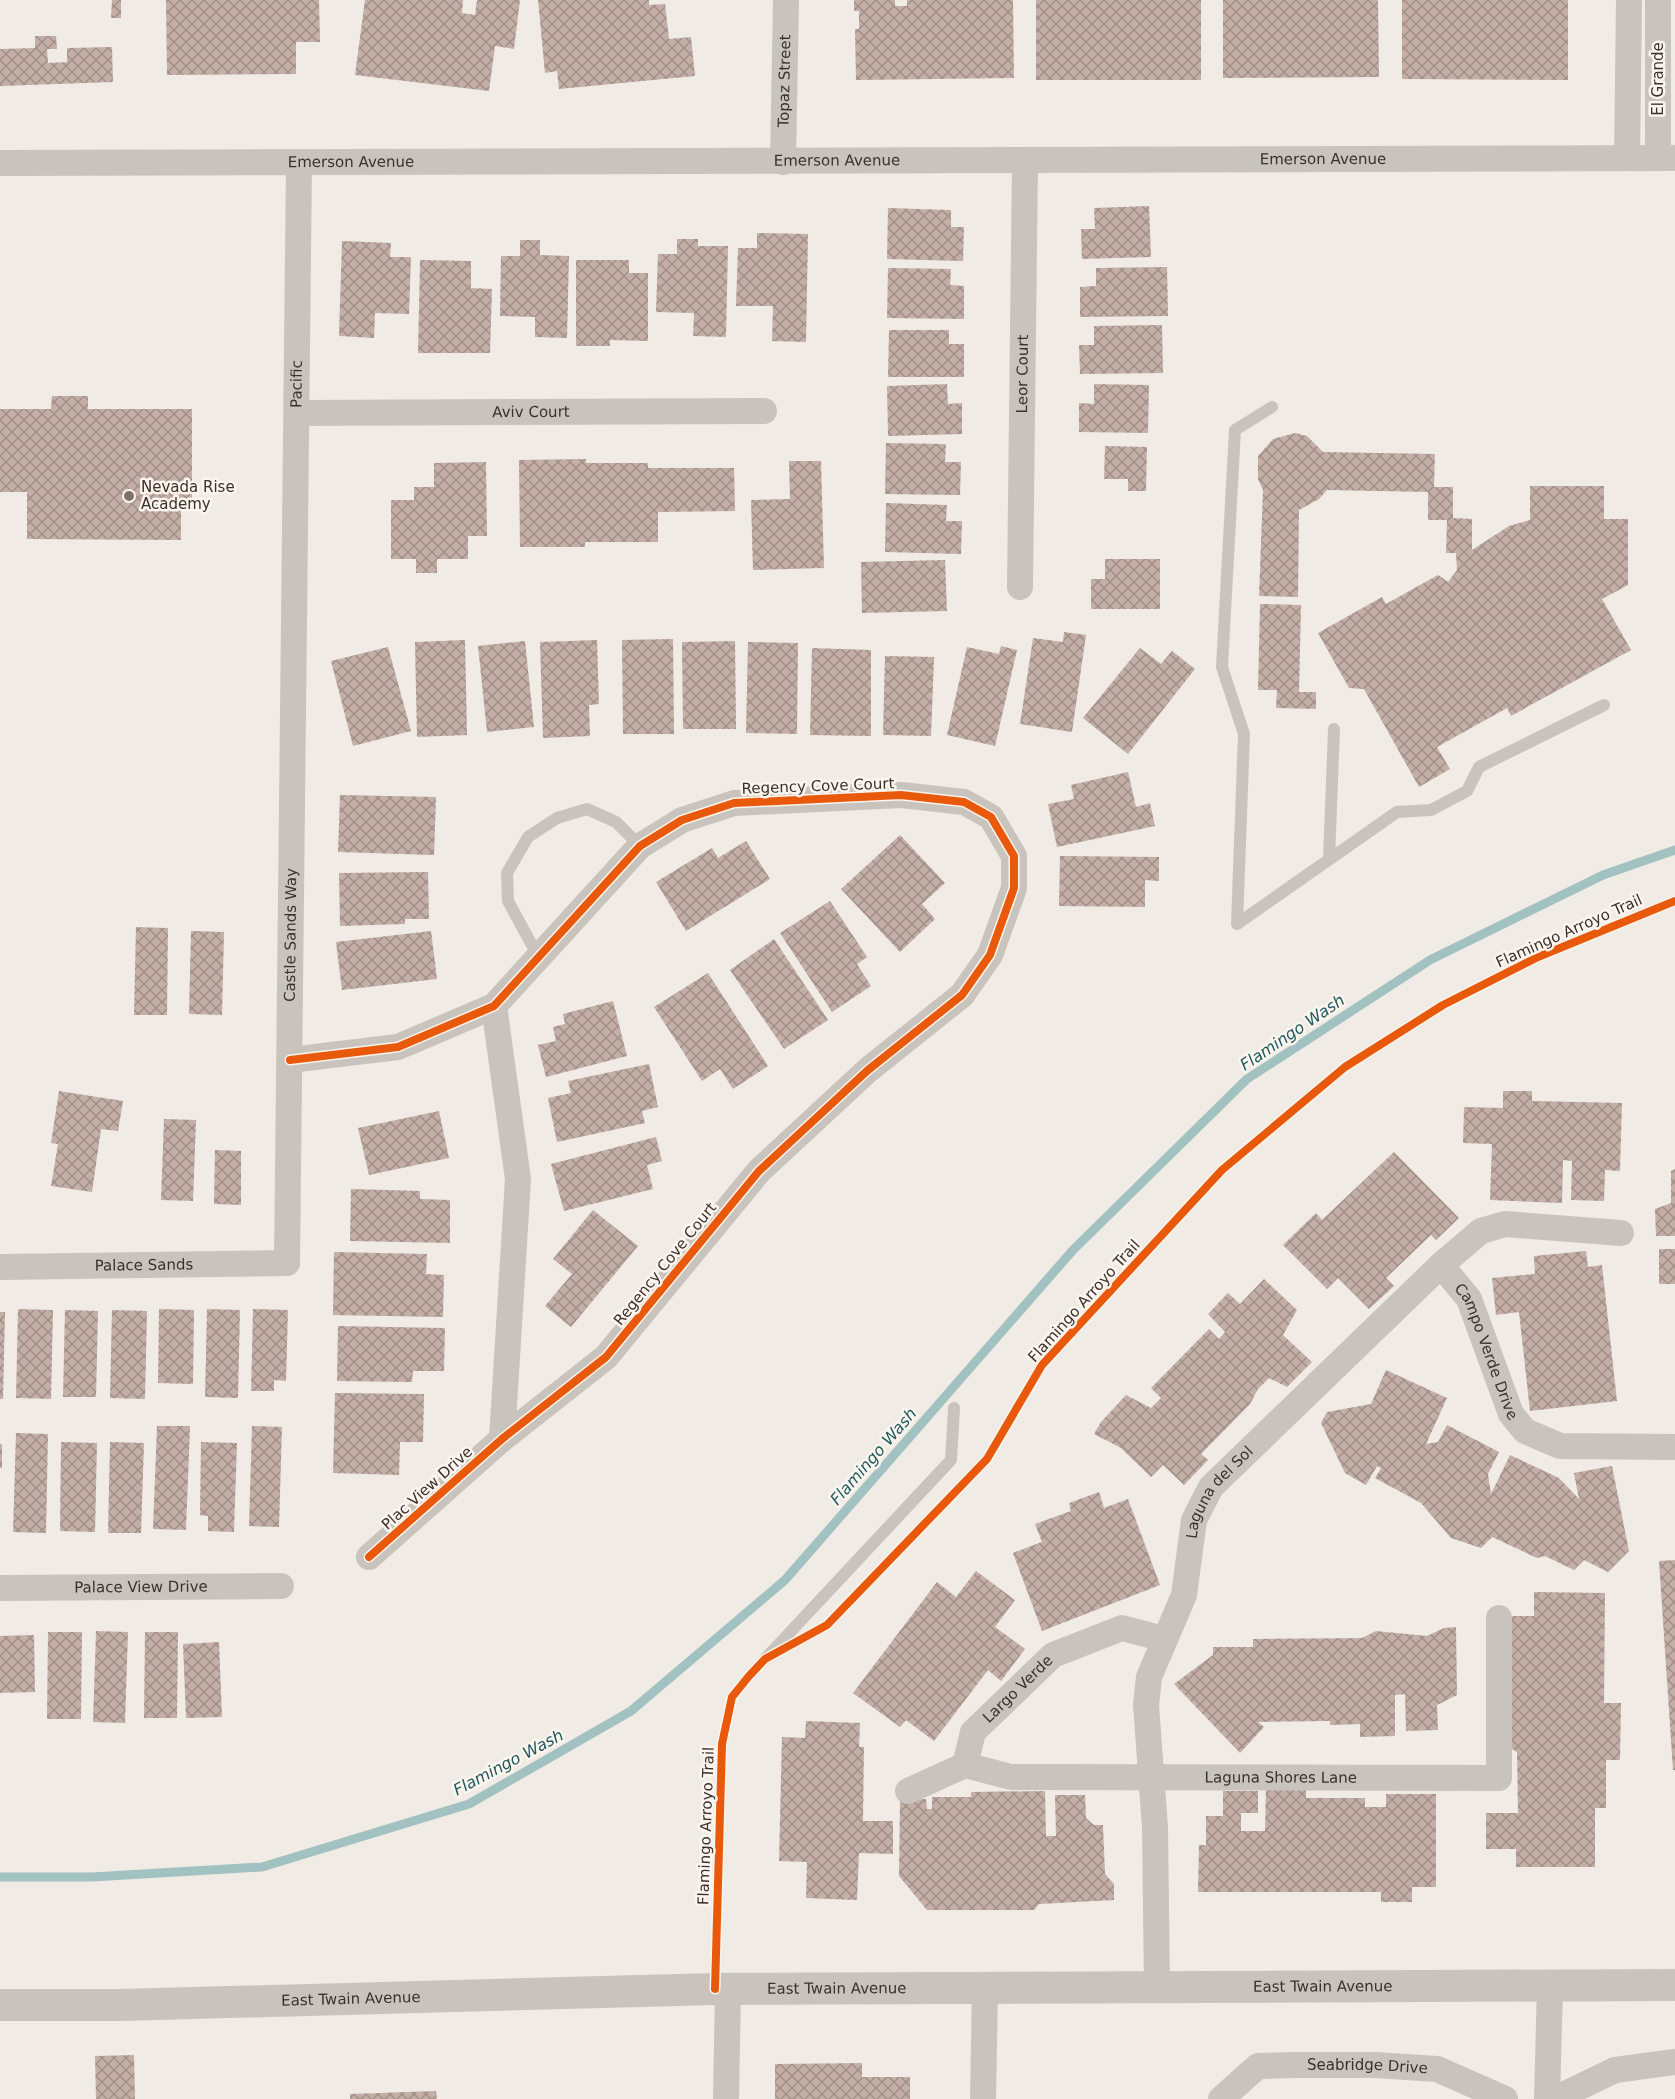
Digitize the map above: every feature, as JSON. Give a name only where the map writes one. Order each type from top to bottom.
[{"type":"street","name":"Topaz Street","points":[[783,162],[786,0]]},
{"type":"street","name":"El Grande","points":[[1629,0],[1644,30],[1666,158]]},
{"type":"street","name":"El Grande","points":[[1627,157],[1644,30],[1658,0]]},
{"type":"street","name":"Emerson Avenue","points":[[0,164],[1666,158]]},
{"type":"street","name":"Leor Court","points":[[1020,587],[1025,161]]},
{"type":"street","name":"Pacific","points":[[295,608],[299,163]]},
{"type":"street","name":"Aviv Court","points":[[297,413],[764,411]]},
{"type":"street","name":"Castle Sands Way","points":[[287,1263],[295,608]]},
{"type":"street","name":"Regency Cove Court","points":[[290,1060],[398,1047],[494,1006],[640,846],[682,820],[734,803],[901,795],[964,802],[991,817],[1014,856],[1014,888],[990,955],[962,995],[868,1070],[759,1171],[606,1357],[502,1439]]},
{"type":"street","points":[[494,1006],[519,1179],[502,1439]]},
{"type":"street","name":"Laguna del Sol","points":[[1157,1988],[1155,1827],[1146,1705],[1149,1677],[1184,1595],[1194,1520],[1211,1487],[1441,1265],[1481,1231],[1505,1224],[1621,1233]]},
{"type":"street","name":"Palace Sands","points":[[0,1267],[287,1263]]},
{"type":"street","name":"Campo Verde Drive","points":[[1441,1265],[1469,1299],[1511,1414],[1525,1431],[1560,1446],[1675,1447]]},
{"type":"street","name":"Plac View Drive","points":[[369,1557],[502,1439]]},
{"type":"street","name":"Palace View Drive","points":[[0,1588],[281,1586]]},
{"type":"street","name":"Laguna Shores Lane","points":[[965,1765],[1011,1777],[1499,1778],[1499,1618]]},
{"type":"street","name":"Largo Verde","points":[[965,1765],[974,1732],[1053,1655],[1122,1628],[1164,1638]]},
{"type":"street","points":[[908,1791],[965,1765]]},
{"type":"street","name":"East Twain Avenue","points":[[0,2005],[120,2005],[728,1989],[1675,1985]]},
{"type":"street","points":[[1547,2099],[1550,1986]]},
{"type":"street","points":[[726,2099],[728,1989]]},
{"type":"street","points":[[984,2099],[985,1989]]},
{"type":"street","points":[[1555,2099],[1615,2070],[1675,2062]]},
{"type":"street","name":"Seabridge Drive","points":[[1227,2093],[1258,2066],[1376,2065],[1437,2069],[1505,2099]]},
{"type":"lane","points":[[1272,407],[1235,430],[1222,667],[1244,734],[1238,924],[1397,812],[1431,810],[1467,791],[1479,767],[1604,705]]},
{"type":"lane","points":[[1329,859],[1334,729]]},
{"type":"lane","points":[[539,957],[508,901],[507,873],[528,837],[556,818],[587,810],[616,822],[640,846]]},
{"type":"lane","points":[[765,1659],[951,1460],[954,1408]]},
{"type":"building","points":[[112,0],[121,0],[121,18],[111,18]]},
{"type":"building","points":[[166,0],[319,0],[320,42],[296,42],[296,74],[167,75]]},
{"type":"building","points":[[365,0],[463,0],[462,13],[475,15],[477,0],[520,0],[514,49],[495,46],[489,91],[355,75]]},
{"type":"building","points":[[538,0],[649,0],[649,5],[665,4],[669,39],[691,37],[695,76],[559,89],[557,71],[545,73]]},
{"type":"building","points":[[854,0],[895,0],[895,6],[907,6],[907,0],[1013,0],[1014,78],[856,80],[855,29],[859,29],[859,11],[854,11]]},
{"type":"building","points":[[1036,0],[1201,0],[1201,80],[1036,80]]},
{"type":"building","points":[[1223,0],[1378,0],[1379,77],[1223,78]]},
{"type":"building","points":[[1402,0],[1568,0],[1568,80],[1402,79]]},
{"type":"building","points":[[35,36],[56,36],[57,49],[47,49],[48,63],[67,62],[67,48],[112,47],[113,82],[0,86],[0,49],[35,48]]},
{"type":"building","points":[[1149,206],[1151,257],[1082,259],[1081,229],[1095,229],[1094,208]]},
{"type":"building","points":[[888,208],[951,210],[951,227],[964,227],[963,261],[887,259]]},
{"type":"building","points":[[757,233],[808,234],[806,342],[772,341],[773,306],[736,306],[738,248],[757,248]]},
{"type":"building","points":[[677,239],[698,239],[698,246],[728,246],[726,337],[693,336],[694,313],[656,312],[658,254],[677,254]]},
{"type":"building","points":[[520,240],[540,240],[540,255],[569,256],[567,338],[535,337],[535,317],[500,316],[501,256],[520,256]]},
{"type":"building","points":[[342,241],[391,243],[390,257],[411,257],[409,314],[375,313],[374,338],[339,336]]},
{"type":"building","points":[[420,260],[471,261],[471,288],[492,289],[490,353],[418,353]]},
{"type":"building","points":[[576,260],[629,260],[629,273],[648,273],[648,341],[610,340],[610,346],[576,346]]},
{"type":"building","points":[[1167,267],[1168,316],[1080,317],[1080,287],[1096,286],[1096,268]]},
{"type":"building","points":[[888,268],[951,269],[950,285],[964,286],[964,319],[887,318]]},
{"type":"building","points":[[1162,325],[1163,373],[1080,374],[1079,345],[1094,345],[1094,326]]},
{"type":"building","points":[[889,330],[949,330],[949,344],[964,344],[964,377],[888,377]]},
{"type":"building","points":[[947,384],[948,404],[962,403],[962,434],[888,436],[887,386]]},
{"type":"building","points":[[1094,384],[1149,385],[1148,433],[1079,432],[1079,403],[1094,404]]},
{"type":"building","points":[[52,396],[88,396],[88,409],[192,409],[192,505],[181,505],[181,540],[27,539],[27,492],[0,492],[0,409],[51,409]]},
{"type":"building","points":[[1295,433],[1307,436],[1323,452],[1435,454],[1434,487],[1453,487],[1453,518],[1472,519],[1472,550],[1509,526],[1530,520],[1530,486],[1604,486],[1604,519],[1628,519],[1628,585],[1602,599],[1631,650],[1511,716],[1507,708],[1437,747],[1450,769],[1419,787],[1364,689],[1349,688],[1318,633],[1382,597],[1386,604],[1438,575],[1448,582],[1457,570],[1456,553],[1446,553],[1447,520],[1428,520],[1428,492],[1327,490],[1319,499],[1299,510],[1298,597],[1259,596],[1263,490],[1258,479],[1258,456],[1273,439]]},
{"type":"building","points":[[886,443],[946,444],[945,462],[961,462],[960,495],[885,494]]},
{"type":"building","points":[[1105,446],[1147,447],[1146,491],[1128,491],[1128,479],[1104,479]]},
{"type":"building","points":[[586,459],[586,463],[648,463],[648,468],[734,468],[735,511],[658,512],[658,542],[585,542],[585,547],[520,547],[519,460]]},
{"type":"building","points":[[789,461],[821,461],[824,568],[753,570],[751,500],[790,499]]},
{"type":"building","points":[[486,462],[487,536],[468,536],[468,559],[437,559],[437,573],[416,573],[416,559],[391,559],[391,500],[414,500],[414,487],[434,487],[434,463]]},
{"type":"building","points":[[886,503],[947,505],[946,521],[962,521],[961,554],[885,552]]},
{"type":"building","points":[[1105,559],[1160,559],[1160,609],[1091,609],[1091,579],[1105,579]]},
{"type":"building","points":[[945,560],[947,611],[862,613],[861,562]]},
{"type":"building","points":[[1260,604],[1301,605],[1299,692],[1316,692],[1316,709],[1276,708],[1277,690],[1258,690]]},
{"type":"building","points":[[1064,632],[1086,635],[1072,732],[1020,724],[1033,638],[1063,642]]},
{"type":"building","points":[[673,639],[674,734],[623,734],[622,640]]},
{"type":"building","points":[[465,640],[467,735],[417,737],[415,642]]},
{"type":"building","points":[[597,640],[599,704],[589,705],[590,736],[543,738],[540,642]]},
{"type":"building","points":[[525,641],[534,727],[487,732],[478,646]]},
{"type":"building","points":[[735,641],[736,729],[683,729],[682,642]]},
{"type":"building","points":[[748,642],[798,643],[797,734],[746,733]]},
{"type":"building","points":[[1001,646],[1017,650],[995,746],[947,735],[967,647],[999,654]]},
{"type":"building","points":[[388,647],[411,731],[353,746],[331,661]]},
{"type":"building","points":[[812,648],[871,650],[871,736],[810,735]]},
{"type":"building","points":[[1140,648],[1161,664],[1172,651],[1195,669],[1128,754],[1083,718]]},
{"type":"building","points":[[885,656],[934,657],[931,736],[883,735]]},
{"type":"building","points":[[1128,772],[1136,807],[1150,803],[1155,826],[1057,847],[1048,804],[1074,799],[1071,785]]},
{"type":"building","points":[[340,795],[436,797],[434,855],[338,852]]},
{"type":"building","points":[[900,835],[945,883],[922,904],[935,919],[900,952],[841,889]]},
{"type":"building","points":[[746,841],[770,879],[686,931],[656,882],[712,848],[718,858]]},
{"type":"building","points":[[1060,856],[1159,857],[1159,881],[1145,880],[1145,907],[1059,906]]},
{"type":"building","points":[[428,872],[429,919],[405,919],[405,924],[340,926],[339,873]]},
{"type":"building","points":[[830,901],[867,957],[857,964],[871,986],[832,1012],[780,933]]},
{"type":"building","points":[[136,927],[168,928],[167,1015],[134,1015]]},
{"type":"building","points":[[191,931],[224,932],[222,1015],[189,1014]]},
{"type":"building","points":[[431,931],[437,979],[342,990],[336,942]]},
{"type":"building","points":[[774,939],[828,1020],[784,1049],[730,970]]},
{"type":"building","points":[[708,973],[768,1066],[733,1089],[720,1069],[702,1081],[654,1007]]},
{"type":"building","points":[[613,1001],[627,1056],[546,1077],[538,1045],[556,1041],[553,1027],[565,1024],[563,1014]]},
{"type":"building","points":[[649,1064],[658,1107],[642,1111],[645,1123],[557,1142],[548,1098],[571,1093],[568,1081]]},
{"type":"building","points":[[59,1091],[123,1101],[118,1131],[101,1129],[92,1192],[51,1186],[58,1144],[51,1143]]},
{"type":"building","points":[[1503,1091],[1532,1091],[1532,1101],[1622,1103],[1620,1171],[1605,1170],[1604,1201],[1571,1200],[1572,1161],[1563,1160],[1562,1203],[1490,1200],[1492,1144],[1463,1143],[1464,1107],[1503,1108]]},
{"type":"building","points":[[439,1111],[449,1158],[369,1175],[358,1128]]},
{"type":"building","points":[[164,1119],[196,1120],[193,1201],[161,1200]]},
{"type":"building","points":[[656,1137],[662,1161],[647,1165],[653,1189],[564,1211],[551,1164]]},
{"type":"building","points":[[215,1150],[241,1151],[241,1205],[214,1204]]},
{"type":"building","points":[[1394,1152],[1459,1218],[1436,1240],[1431,1235],[1386,1278],[1394,1286],[1369,1309],[1338,1278],[1327,1289],[1283,1245],[1316,1213],[1322,1220]]},
{"type":"building","points":[[1675,1169],[1675,1236],[1656,1236],[1655,1209],[1671,1203],[1671,1171]]},
{"type":"building","points":[[351,1189],[420,1191],[420,1199],[450,1200],[450,1243],[350,1241]]},
{"type":"building","points":[[593,1210],[638,1246],[571,1327],[545,1306],[572,1274],[553,1259]]},
{"type":"building","points":[[1659,1249],[1675,1249],[1675,1284],[1659,1284]]},
{"type":"building","points":[[1586,1251],[1588,1267],[1602,1265],[1617,1401],[1530,1411],[1519,1312],[1496,1315],[1492,1278],[1535,1274],[1534,1256]]},
{"type":"building","points":[[334,1252],[427,1254],[426,1274],[444,1275],[443,1317],[333,1315]]},
{"type":"building","points":[[1264,1279],[1297,1310],[1283,1335],[1312,1362],[1287,1387],[1269,1378],[1258,1389],[1250,1404],[1201,1454],[1208,1460],[1184,1485],[1163,1465],[1151,1477],[1121,1448],[1094,1434],[1101,1422],[1126,1395],[1151,1408],[1161,1398],[1151,1388],[1209,1329],[1219,1339],[1225,1332],[1208,1314],[1228,1293],[1240,1304]]},
{"type":"building","points":[[18,1309],[53,1310],[51,1399],[16,1398]]},
{"type":"building","points":[[159,1309],[194,1310],[193,1384],[158,1383]]},
{"type":"building","points":[[207,1309],[240,1310],[238,1398],[205,1397]]},
{"type":"building","points":[[253,1309],[288,1310],[286,1381],[274,1380],[274,1391],[251,1391]]},
{"type":"building","points":[[65,1310],[98,1311],[96,1397],[63,1397]]},
{"type":"building","points":[[112,1310],[147,1311],[145,1399],[110,1398]]},
{"type":"building","points":[[0,1312],[5,1312],[3,1399],[0,1399]]},
{"type":"building","points":[[338,1326],[445,1328],[444,1371],[413,1371],[412,1382],[337,1381]]},
{"type":"building","points":[[1386,1370],[1447,1398],[1426,1444],[1438,1442],[1447,1425],[1499,1452],[1488,1474],[1491,1494],[1510,1455],[1559,1478],[1579,1499],[1574,1473],[1612,1466],[1629,1551],[1608,1572],[1584,1560],[1574,1570],[1545,1556],[1537,1558],[1492,1537],[1481,1548],[1451,1538],[1421,1503],[1375,1478],[1381,1468],[1377,1466],[1366,1485],[1345,1473],[1321,1423],[1327,1412],[1371,1404]]},
{"type":"building","points":[[335,1393],[424,1394],[423,1442],[400,1442],[399,1475],[333,1473]]},
{"type":"building","points":[[157,1426],[190,1426],[186,1530],[153,1529]]},
{"type":"building","points":[[252,1426],[282,1427],[279,1527],[249,1526]]},
{"type":"building","points":[[16,1433],[48,1434],[46,1533],[13,1532]]},
{"type":"building","points":[[61,1442],[97,1443],[95,1532],[60,1531]]},
{"type":"building","points":[[110,1442],[144,1443],[141,1533],[108,1533]]},
{"type":"building","points":[[201,1442],[237,1443],[234,1532],[208,1531],[208,1516],[200,1515]]},
{"type":"building","points":[[0,1444],[2,1444],[2,1468],[0,1468]]},
{"type":"building","points":[[1099,1492],[1104,1508],[1128,1499],[1160,1585],[1042,1631],[1013,1553],[1042,1542],[1035,1524],[1071,1511],[1069,1503]]},
{"type":"building","points":[[1675,1560],[1675,1770],[1673,1770],[1659,1561]]},
{"type":"building","points":[[976,1571],[1015,1600],[995,1627],[1025,1649],[1001,1681],[988,1670],[934,1741],[906,1720],[900,1727],[853,1693],[937,1582],[956,1597]]},
{"type":"building","points":[[1534,1592],[1605,1593],[1604,1703],[1621,1703],[1620,1760],[1606,1760],[1606,1808],[1595,1808],[1595,1867],[1516,1867],[1516,1849],[1486,1849],[1486,1813],[1518,1813],[1517,1752],[1509,1747],[1510,1616],[1534,1616]]},
{"type":"building","points":[[1456,1627],[1457,1695],[1437,1705],[1438,1730],[1406,1731],[1405,1694],[1395,1695],[1395,1736],[1360,1737],[1360,1724],[1330,1725],[1330,1721],[1258,1722],[1264,1727],[1240,1753],[1174,1684],[1213,1655],[1213,1647],[1253,1647],[1253,1639],[1362,1638],[1376,1631],[1427,1636],[1444,1628]]},
{"type":"building","points":[[96,1631],[128,1632],[125,1723],[93,1722]]},
{"type":"building","points":[[48,1632],[82,1632],[81,1719],[47,1719]]},
{"type":"building","points":[[145,1632],[178,1632],[177,1718],[144,1718]]},
{"type":"building","points":[[34,1635],[35,1692],[0,1693],[0,1636]]},
{"type":"building","points":[[219,1642],[222,1717],[186,1718],[183,1644]]},
{"type":"building","points":[[806,1721],[860,1723],[859,1747],[864,1747],[863,1821],[893,1821],[893,1854],[859,1853],[857,1900],[806,1898],[807,1862],[779,1861],[782,1737],[805,1738]]},
{"type":"building","points":[[1266,1787],[1306,1787],[1306,1798],[1365,1798],[1365,1807],[1386,1807],[1386,1794],[1436,1794],[1436,1887],[1412,1887],[1412,1902],[1381,1902],[1381,1892],[1198,1892],[1199,1845],[1206,1845],[1206,1816],[1223,1816],[1223,1791],[1258,1791],[1258,1813],[1241,1813],[1241,1831],[1265,1831]]},
{"type":"building","points":[[1045,1791],[1046,1836],[1056,1836],[1055,1795],[1085,1795],[1086,1818],[1094,1825],[1103,1825],[1105,1874],[1114,1884],[1114,1900],[1039,1904],[1034,1910],[927,1910],[899,1876],[900,1800],[926,1799],[927,1809],[932,1809],[932,1797],[971,1797],[971,1792]]},
{"type":"building","points":[[134,2055],[135,2099],[96,2099],[95,2056]]},
{"type":"building","points":[[862,2063],[862,2077],[910,2077],[910,2099],[775,2099],[775,2064]]},
{"type":"building","points":[[436,2091],[437,2099],[350,2099],[350,2094]]},
{"type":"waterway","name":"Flamingo Wash","points":[[0,1877],[92,1877],[262,1867],[469,1804],[631,1711],[785,1580],[1073,1250],[1247,1079],[1430,960],[1603,875],[1675,850]]},
{"type":"cycle path","points":[[290,1060],[398,1047],[494,1006],[640,846],[682,820],[734,803],[901,795],[964,802],[991,817],[1014,856],[1014,888],[990,955],[962,995],[868,1070],[759,1171],[606,1357],[502,1439],[369,1557]]},
{"type":"cycle path","name":"Flamingo Arroyo Trail","points":[[715,1989],[722,1744],[732,1697],[749,1676],[765,1659],[827,1625],[987,1459],[1042,1365],[1222,1170],[1345,1067],[1443,1005],[1538,957],[1675,901]]},
{"type":"place","name":"Nevada Rise Academy","points":[[129,496]]}]
